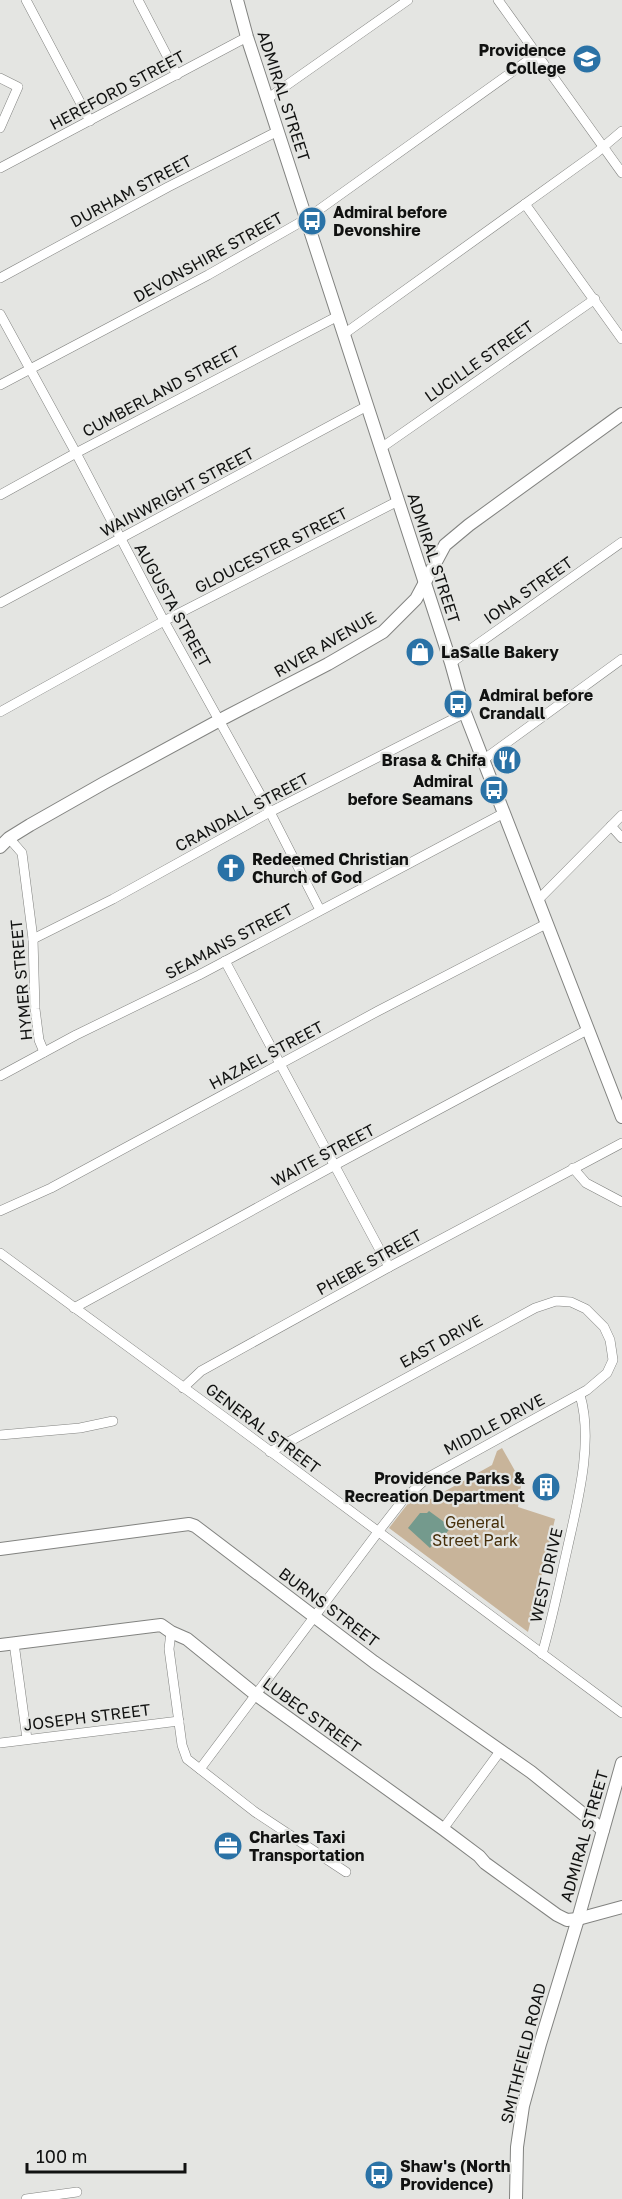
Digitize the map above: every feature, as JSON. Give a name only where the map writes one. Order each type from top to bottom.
[{"type":"street","points":[[26,0],[90,121]]},
{"type":"street","points":[[138,0],[177,75]]},
{"type":"street","name":"ADMIRAL STREET","points":[[237,0],[267,99],[451,663],[465,713],[622,1117]]},
{"type":"street","points":[[267,99],[408,0]]},
{"type":"street","points":[[498,0],[622,173]]},
{"type":"street","name":"HEREFORD STREET","points":[[0,168],[247,37]]},
{"type":"street","name":"DEVONSHIRE STREET","points":[[0,385],[208,275],[306,219],[537,54]]},
{"type":"street","points":[[0,78],[18,87],[0,128]]},
{"type":"street","name":"DURHAM STREET","points":[[0,278],[168,187],[278,131]]},
{"type":"street","points":[[344,334],[604,147],[622,131]]},
{"type":"street","points":[[525,204],[622,339]]},
{"type":"street","name":"LUCILLE STREET","points":[[381,448],[595,299]]},
{"type":"street","name":"AUGUSTA STREET","points":[[0,314],[164,621],[270,812],[320,910]]},
{"type":"street","name":"CUMBERLAND STREET","points":[[0,495],[338,316]]},
{"type":"street","name":"WAINWRIGHT STREET","points":[[0,603],[367,406]]},
{"type":"street","name":"RIVER AVENUE","points":[[5,843],[220,720],[328,664],[383,632],[416,599],[445,545],[466,527],[622,414]]},
{"type":"street","name":"GLOUCESTER STREET","points":[[0,712],[164,621],[398,501]]},
{"type":"street","name":"IONA STREET","points":[[451,663],[622,542]]},
{"type":"street","points":[[483,760],[622,659]]},
{"type":"street","name":"CRANDALL STREET","points":[[33,939],[113,900],[270,812],[465,713]]},
{"type":"street","name":"SEAMANS STREET","points":[[0,1076],[225,961],[504,813]]},
{"type":"street","points":[[538,900],[622,815]]},
{"type":"street","points":[[611,826],[622,838]]},
{"type":"street","name":"HYMER STREET","points":[[5,843],[22,853],[33,939],[35,1009],[39,1040],[44,1052]]},
{"type":"street","name":"HAZAEL STREET","points":[[0,1211],[51,1188],[546,924]]},
{"type":"street","points":[[225,961],[389,1267]]},
{"type":"street","name":"WAITE STREET","points":[[75,1308],[587,1030]]},
{"type":"street","name":"PHEBE STREET","points":[[183,1388],[201,1371],[389,1267],[622,1143]]},
{"type":"street","points":[[573,1168],[586,1183],[622,1202]]},
{"type":"street","name":"GENERAL STREET","points":[[0,1253],[622,1713]]},
{"type":"street","name":"EAST DRIVE","points":[[270,1452],[521,1314],[551,1302],[571,1302],[595,1316],[608,1334],[612,1352]]},
{"type":"street","points":[[612,1352],[622,1350]]},
{"type":"street","name":"MIDDLE DRIVE","points":[[200,1769],[403,1500],[427,1478],[580,1395],[606,1373],[613,1360],[612,1352]]},
{"type":"street","name":"WEST DRIVE","points":[[542,1654],[576,1505],[584,1449],[585,1412],[580,1395]]},
{"type":"street","points":[[0,1435],[80,1428],[113,1421]]},
{"type":"street","name":"BURNS STREET","points":[[0,1549],[189,1524],[195,1526],[314,1617],[501,1750],[603,1830]]},
{"type":"street","name":"LUBEC STREET","points":[[0,1645],[161,1625],[187,1639],[255,1694],[443,1829],[557,1915],[567,1920],[578,1919]]},
{"type":"street","points":[[171,1632],[169,1649],[182,1745],[186,1759],[255,1812],[346,1872]]},
{"type":"street","points":[[14,1643],[27,1739]]},
{"type":"street","name":"JOSEPH STREET","points":[[0,1743],[179,1721]]},
{"type":"street","points":[[443,1829],[501,1750]]},
{"type":"street","name":"ADMIRAL STREET","points":[[578,1919],[622,1763]]},
{"type":"street","points":[[578,1919],[622,1906]]},
{"type":"street","name":"SMITHFIELD ROAD","points":[[516,2199],[517,2147],[523,2106],[578,1919]]},
{"type":"street","points":[[26,2199],[77,2192]]},
{"type":"green space","name":"General Street Park","points":[[502,1448],[519,1478],[521,1486],[518,1507],[555,1519],[528,1632],[389,1528],[410,1501],[431,1499],[492,1465],[497,1451]]},
{"type":"shaded area","points":[[429,1511],[451,1527],[430,1548],[408,1528],[420,1513]]},
{"type":"place","name":"Providence College","points":[[587,59]]},
{"type":"place","name":"Admiral before Devonshire","points":[[312,221]]},
{"type":"place","name":"LaSalle Bakery","points":[[420,652]]},
{"type":"place","name":"Admiral before Crandall","points":[[458,704]]},
{"type":"place","name":"Brasa & Chifa","points":[[507,760]]},
{"type":"place","name":"Admiral before Seamans","points":[[494,790]]},
{"type":"place","name":"Redeemed Christian Church of God","points":[[231,868]]},
{"type":"place","name":"Providence Parks & Recreation Department","points":[[546,1487]]},
{"type":"place","name":"Charles Taxi Transportation","points":[[228,1846]]},
{"type":"place","name":"Shaw's (North Providence)","points":[[379,2175]]}]
